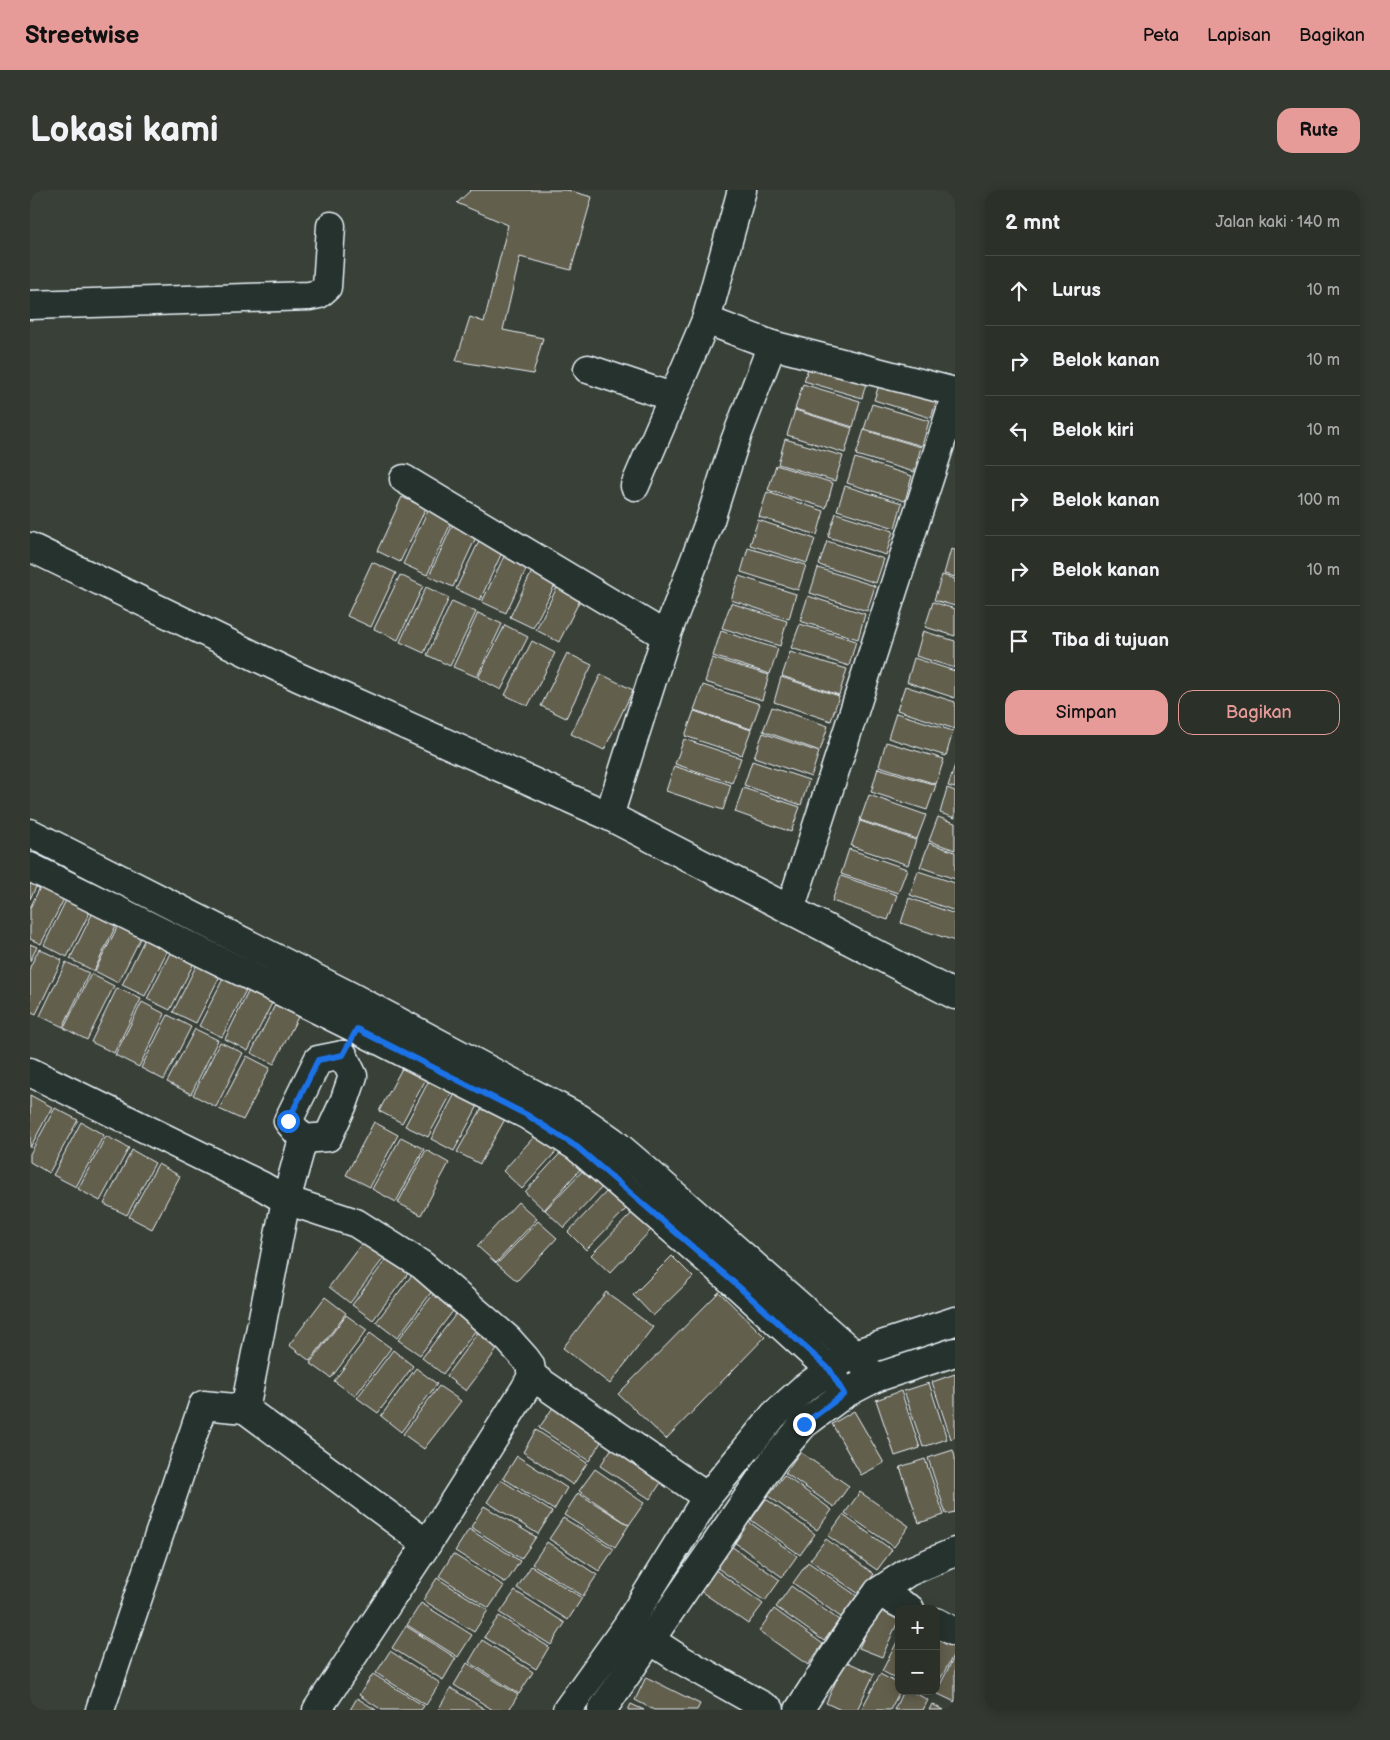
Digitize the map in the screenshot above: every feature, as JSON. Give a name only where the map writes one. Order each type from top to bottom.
[{"type":"street","points":[[635,486],[706,320],[742,190]]},
{"type":"street","points":[[30,305],[309,296],[319,294],[327,287],[331,226]]},
{"type":"street","points":[[706,320],[772,346],[955,392]]},
{"type":"street","points":[[609,816],[666,636],[710,520],[735,441],[772,346]]},
{"type":"street","points":[[588,369],[672,397]]},
{"type":"street","points":[[790,910],[955,398]]},
{"type":"street","points":[[404,479],[666,636]]},
{"type":"street","points":[[30,547],[298,678],[609,816],[955,995]]},
{"type":"street","points":[[30,833],[363,1018]]},
{"type":"street","points":[[30,867],[579,1118],[612,1141],[748,1277],[830,1370],[844,1394]]},
{"type":"street","points":[[343,1055],[363,1018]]},
{"type":"street","points":[[303,1139],[328,1137],[344,1102],[353,1076],[343,1055]]},
{"type":"street","points":[[303,1139],[288,1121],[305,1085],[318,1060],[343,1055]]},
{"type":"street","points":[[30,1072],[262,1186],[286,1200],[356,1223],[422,1265],[508,1339],[530,1366],[532,1376],[525,1389],[427,1544],[318,1710]]},
{"type":"street","points":[[245,1408],[286,1200],[303,1139]]},
{"type":"street","points":[[748,1277],[854,1354],[875,1378]]},
{"type":"street","points":[[602,1710],[707,1497],[774,1415],[803,1389],[854,1354],[955,1321]]},
{"type":"street","points":[[567,1710],[639,1633],[775,1458],[804,1424],[844,1394],[875,1378],[955,1352]]},
{"type":"street","points":[[532,1376],[707,1497]]},
{"type":"street","points":[[100,1710],[203,1405],[245,1408],[427,1544]]},
{"type":"street","points":[[799,1710],[853,1626],[878,1592],[908,1572],[955,1552]]},
{"type":"street","points":[[878,1592],[902,1605]]},
{"type":"street","points":[[940,1624],[955,1632]]},
{"type":"street","points":[[639,1633],[678,1658],[770,1710]]},
{"type":"building","points":[[471,190],[567,190],[592,197],[571,270],[520,257],[503,330],[543,338],[533,374],[456,361],[470,317],[484,322],[508,225],[457,203]]},
{"type":"building","points":[[812,356],[869,373],[862,398],[804,381]]},
{"type":"building","points":[[882,376],[939,393],[931,418],[874,400]]},
{"type":"building","points":[[803,384],[860,401],[853,427],[795,409]]},
{"type":"building","points":[[872,404],[929,421],[922,446],[864,429]]},
{"type":"building","points":[[795,410],[852,428],[845,453],[787,435]]},
{"type":"building","points":[[864,430],[921,447],[914,472],[856,455]]},
{"type":"building","points":[[785,439],[843,456],[835,481],[778,464]]},
{"type":"building","points":[[855,458],[912,476],[905,501],[847,483]]},
{"type":"building","points":[[776,465],[833,483],[826,508],[768,490]]},
{"type":"building","points":[[845,486],[902,503],[895,528],[837,510]]},
{"type":"building","points":[[767,492],[824,511],[817,535],[759,517]]},
{"type":"building","points":[[402,497],[426,508],[400,562],[377,551]]},
{"type":"building","points":[[428,510],[452,521],[427,575],[403,564]]},
{"type":"building","points":[[836,513],[893,531],[886,555],[828,537]]},
{"type":"building","points":[[758,520],[815,539],[807,563],[750,545]]},
{"type":"building","points":[[454,522],[478,533],[453,587],[429,576]]},
{"type":"building","points":[[482,535],[505,546],[480,600],[456,589]]},
{"type":"building","points":[[827,541],[884,559],[876,583],[819,565]]},
{"type":"building","points":[[508,548],[531,559],[506,613],[482,602]]},
{"type":"building","points":[[748,548],[806,565],[798,590],[741,572]]},
{"type":"building","points":[[951,549],[955,550],[955,577],[944,574]]},
{"type":"building","points":[[372,562],[396,573],[371,627],[347,616]]},
{"type":"building","points":[[536,563],[560,575],[533,628],[510,617]]},
{"type":"building","points":[[818,568],[875,586],[867,611],[810,593]]},
{"type":"building","points":[[400,575],[423,586],[398,640],[374,629]]},
{"type":"building","points":[[942,575],[955,579],[955,606],[934,600]]},
{"type":"building","points":[[739,576],[796,594],[789,619],[731,600]]},
{"type":"building","points":[[562,577],[586,588],[559,642],[536,630]]},
{"type":"building","points":[[426,587],[449,598],[424,653],[400,642]]},
{"type":"building","points":[[808,596],[865,614],[858,639],[800,621]]},
{"type":"building","points":[[452,601],[476,612],[450,666],[427,655]]},
{"type":"building","points":[[933,602],[955,609],[955,636],[925,627]]},
{"type":"building","points":[[731,603],[787,621],[780,646],[722,628]]},
{"type":"building","points":[[478,613],[502,624],[477,677],[453,667]]},
{"type":"building","points":[[800,624],[856,641],[849,666],[791,648]]},
{"type":"building","points":[[505,625],[528,637],[501,690],[478,678]]},
{"type":"building","points":[[721,631],[778,649],[770,674],[713,656]]},
{"type":"building","points":[[923,631],[955,641],[955,668],[916,656]]},
{"type":"building","points":[[532,641],[555,653],[528,706],[505,695]]},
{"type":"building","points":[[790,652],[847,669],[839,695],[782,676]]},
{"type":"building","points":[[567,653],[592,665],[566,718],[541,706]]},
{"type":"building","points":[[712,658],[769,675],[762,700],[705,682]]},
{"type":"building","points":[[914,658],[955,671],[955,698],[907,682]]},
{"type":"building","points":[[601,674],[633,690],[604,750],[571,734]]},
{"type":"building","points":[[781,677],[839,696],[831,721],[774,702]]},
{"type":"building","points":[[703,685],[760,704],[751,729],[694,710]]},
{"type":"building","points":[[905,686],[955,702],[955,729],[897,710]]},
{"type":"building","points":[[772,707],[828,726],[820,751],[763,731]]},
{"type":"building","points":[[694,711],[751,730],[742,755],[685,736]]},
{"type":"building","points":[[896,713],[953,731],[946,756],[888,738]]},
{"type":"building","points":[[763,733],[819,752],[811,777],[754,757]]},
{"type":"building","points":[[684,739],[741,758],[732,783],[675,764]]},
{"type":"building","points":[[886,742],[944,759],[936,784],[879,766]]},
{"type":"building","points":[[752,761],[809,780],[801,805],[744,785]]},
{"type":"building","points":[[955,765],[955,788],[948,786]]},
{"type":"building","points":[[674,766],[731,785],[723,810],[666,791]]},
{"type":"building","points":[[878,768],[936,785],[927,810],[871,792]]},
{"type":"building","points":[[743,788],[800,807],[791,832],[735,812]]},
{"type":"building","points":[[947,788],[955,791],[955,818],[940,813]]},
{"type":"building","points":[[869,795],[926,815],[917,839],[860,820]]},
{"type":"building","points":[[938,817],[955,823],[955,850],[929,841]]},
{"type":"building","points":[[860,821],[916,840],[908,865],[851,846]]},
{"type":"building","points":[[929,843],[955,852],[955,879],[920,867]]},
{"type":"building","points":[[849,849],[907,869],[898,893],[841,874]]},
{"type":"building","points":[[918,871],[955,883],[955,911],[910,895]]},
{"type":"building","points":[[30,872],[41,877],[30,899]]},
{"type":"building","points":[[841,876],[897,895],[888,920],[832,901]]},
{"type":"building","points":[[44,879],[68,891],[41,944],[30,939],[30,908]]},
{"type":"building","points":[[70,892],[94,904],[67,957],[44,945]]},
{"type":"building","points":[[909,898],[955,914],[955,941],[901,923]]},
{"type":"building","points":[[96,906],[120,917],[94,971],[70,959]]},
{"type":"building","points":[[122,918],[145,929],[118,983],[95,971]]},
{"type":"building","points":[[148,932],[171,943],[145,996],[122,985]]},
{"type":"building","points":[[30,944],[37,947],[30,961]]},
{"type":"building","points":[[174,945],[197,957],[170,1010],[147,999]]},
{"type":"building","points":[[39,949],[62,960],[36,1014],[30,1011],[30,967]]},
{"type":"building","points":[[200,958],[223,970],[196,1023],[173,1012]]},
{"type":"building","points":[[66,962],[89,973],[63,1027],[40,1016]]},
{"type":"building","points":[[226,973],[249,984],[222,1037],[199,1026]]},
{"type":"building","points":[[91,974],[114,986],[87,1040],[64,1028]]},
{"type":"building","points":[[251,986],[275,997],[248,1051],[225,1039]]},
{"type":"building","points":[[117,988],[141,999],[114,1053],[91,1042]]},
{"type":"building","points":[[278,999],[301,1011],[274,1064],[251,1053]]},
{"type":"building","points":[[142,1002],[165,1014],[139,1067],[115,1055]]},
{"type":"building","points":[[168,1015],[191,1027],[164,1080],[141,1068]]},
{"type":"building","points":[[195,1029],[218,1040],[191,1094],[167,1082]]},
{"type":"building","points":[[220,1042],[243,1053],[216,1107],[193,1095]]},
{"type":"building","points":[[247,1056],[270,1068],[243,1120],[219,1109]]},
{"type":"building","points":[[407,1059],[431,1070],[402,1123],[379,1111]]},
{"type":"building","points":[[433,1073],[456,1085],[428,1137],[405,1126]]},
{"type":"building","points":[[459,1086],[482,1098],[454,1151],[431,1139]]},
{"type":"building","points":[[30,1095],[52,1107],[30,1148]]},
{"type":"building","points":[[487,1099],[509,1112],[480,1164],[457,1152]]},
{"type":"building","points":[[55,1108],[78,1120],[49,1173],[30,1162],[30,1154]]},
{"type":"building","points":[[81,1122],[104,1135],[76,1187],[53,1175]]},
{"type":"building","points":[[374,1122],[398,1135],[370,1187],[346,1175]]},
{"type":"building","points":[[543,1127],[562,1145],[522,1189],[503,1171]]},
{"type":"building","points":[[106,1136],[129,1148],[100,1201],[78,1189]]},
{"type":"building","points":[[401,1137],[424,1149],[396,1202],[372,1189]]},
{"type":"building","points":[[565,1148],[584,1165],[544,1210],[525,1192]]},
{"type":"building","points":[[132,1150],[155,1163],[127,1215],[104,1204]]},
{"type":"building","points":[[426,1150],[449,1163],[421,1215],[398,1203]]},
{"type":"building","points":[[158,1164],[180,1176],[152,1229],[129,1217]]},
{"type":"building","points":[[586,1167],[605,1184],[564,1228],[545,1210]]},
{"type":"building","points":[[609,1189],[628,1207],[586,1250],[568,1232]]},
{"type":"building","points":[[518,1202],[537,1219],[496,1263],[477,1246]]},
{"type":"building","points":[[633,1212],[651,1230],[610,1273],[591,1255]]},
{"type":"building","points":[[538,1221],[557,1238],[517,1281],[497,1264]]},
{"type":"building","points":[[365,1239],[386,1255],[350,1303],[329,1287]]},
{"type":"building","points":[[672,1256],[693,1277],[653,1316],[633,1295]]},
{"type":"building","points":[[388,1257],[409,1272],[373,1320],[352,1305]]},
{"type":"building","points":[[412,1275],[433,1290],[397,1338],[376,1322]]},
{"type":"building","points":[[435,1292],[456,1307],[420,1355],[398,1340]]},
{"type":"building","points":[[606,1292],[653,1327],[610,1384],[563,1348]]},
{"type":"building","points":[[719,1292],[765,1337],[666,1439],[618,1394]]},
{"type":"building","points":[[325,1297],[346,1313],[310,1361],[289,1345]]},
{"type":"building","points":[[459,1310],[479,1326],[443,1374],[422,1358]]},
{"type":"building","points":[[346,1315],[367,1330],[331,1378],[310,1363]]},
{"type":"building","points":[[481,1328],[502,1343],[466,1391],[446,1376]]},
{"type":"building","points":[[370,1333],[391,1348],[355,1396],[334,1381]]},
{"type":"building","points":[[393,1350],[413,1366],[378,1413],[357,1398]]},
{"type":"building","points":[[416,1368],[437,1384],[401,1432],[381,1416]]},
{"type":"building","points":[[955,1374],[955,1437],[951,1439],[932,1382]]},
{"type":"building","points":[[929,1383],[947,1439],[923,1447],[904,1391]]},
{"type":"building","points":[[439,1386],[461,1401],[424,1449],[403,1434]]},
{"type":"building","points":[[901,1391],[920,1448],[895,1456],[876,1400]]},
{"type":"building","points":[[554,1406],[603,1439],[589,1461],[539,1428]]},
{"type":"building","points":[[854,1411],[884,1463],[861,1475],[832,1424]]},
{"type":"building","points":[[536,1430],[587,1463],[573,1485],[523,1452]]},
{"type":"building","points":[[614,1445],[664,1478],[650,1499],[600,1466]]},
{"type":"building","points":[[953,1450],[955,1457],[955,1512],[946,1514],[928,1458]]},
{"type":"building","points":[[800,1452],[849,1486],[834,1507],[785,1473]]},
{"type":"building","points":[[517,1456],[567,1488],[554,1510],[503,1478]]},
{"type":"building","points":[[925,1459],[944,1515],[919,1523],[900,1467]]},
{"type":"building","points":[[595,1469],[644,1503],[629,1525],[579,1491]]},
{"type":"building","points":[[784,1475],[832,1510],[817,1530],[768,1496]]},
{"type":"building","points":[[501,1480],[552,1512],[538,1534],[487,1502]]},
{"type":"building","points":[[860,1492],[909,1526],[894,1547],[845,1513]]},
{"type":"building","points":[[578,1493],[629,1525],[615,1547],[564,1515]]},
{"type":"building","points":[[766,1499],[815,1534],[800,1555],[751,1520]]},
{"type":"building","points":[[484,1506],[536,1537],[521,1559],[471,1527]]},
{"type":"building","points":[[843,1515],[892,1550],[877,1570],[828,1536]]},
{"type":"building","points":[[563,1518],[614,1549],[599,1571],[549,1539]]},
{"type":"building","points":[[749,1522],[797,1556],[782,1577],[734,1542]]},
{"type":"building","points":[[469,1529],[520,1561],[506,1583],[455,1551]]},
{"type":"building","points":[[826,1539],[874,1574],[859,1594],[810,1560]]},
{"type":"building","points":[[547,1542],[597,1575],[583,1596],[532,1564]]},
{"type":"building","points":[[731,1546],[780,1580],[765,1601],[716,1567]]},
{"type":"building","points":[[453,1554],[504,1586],[489,1608],[439,1576]]},
{"type":"building","points":[[808,1562],[857,1596],[842,1618],[793,1583]]},
{"type":"building","points":[[531,1566],[582,1598],[568,1620],[517,1588]]},
{"type":"building","points":[[714,1569],[763,1604],[748,1624],[699,1590]]},
{"type":"building","points":[[437,1578],[488,1610],[474,1632],[423,1600]]},
{"type":"building","points":[[791,1586],[839,1620],[824,1641],[776,1607]]},
{"type":"building","points":[[515,1591],[565,1623],[551,1645],[500,1613]]},
{"type":"building","points":[[421,1603],[472,1635],[458,1657],[407,1625]]},
{"type":"building","points":[[880,1604],[895,1610],[895,1628],[882,1657],[859,1648]]},
{"type":"building","points":[[774,1609],[823,1644],[808,1665],[759,1631]]},
{"type":"building","points":[[499,1616],[549,1647],[536,1669],[484,1637]]},
{"type":"building","points":[[406,1626],[456,1658],[443,1680],[392,1648]]},
{"type":"building","points":[[940,1633],[955,1636],[955,1652],[940,1680]]},
{"type":"building","points":[[482,1640],[533,1672],[519,1694],[469,1662]]},
{"type":"building","points":[[895,1646],[895,1678],[882,1671]]},
{"type":"building","points":[[390,1651],[440,1683],[426,1705],[376,1673]]},
{"type":"building","points":[[955,1655],[955,1702],[940,1695],[940,1685]]},
{"type":"building","points":[[845,1661],[874,1674],[857,1710],[841,1710],[826,1703]]},
{"type":"building","points":[[467,1663],[518,1695],[509,1710],[493,1710],[454,1685]]},
{"type":"building","points":[[373,1674],[424,1706],[421,1710],[382,1710],[359,1695]]},
{"type":"building","points":[[880,1674],[895,1682],[895,1695],[898,1695],[890,1710],[861,1710]]},
{"type":"building","points":[[646,1677],[700,1704],[697,1710],[654,1710],[635,1700]]},
{"type":"building","points":[[451,1688],[486,1710],[438,1710]]},
{"type":"building","points":[[901,1695],[919,1695],[928,1700],[923,1710],[894,1710]]},
{"type":"building","points":[[357,1698],[376,1710],[350,1710]]},
{"type":"building","points":[[631,1704],[644,1710],[628,1710]]},
{"type":"building","points":[[932,1704],[943,1710],[929,1710]]},
{"type":"route","points":[[288,1121],[318,1060],[343,1055],[357,1029],[527,1115],[577,1147],[739,1287],[830,1370],[844,1394],[804,1424]]}]
